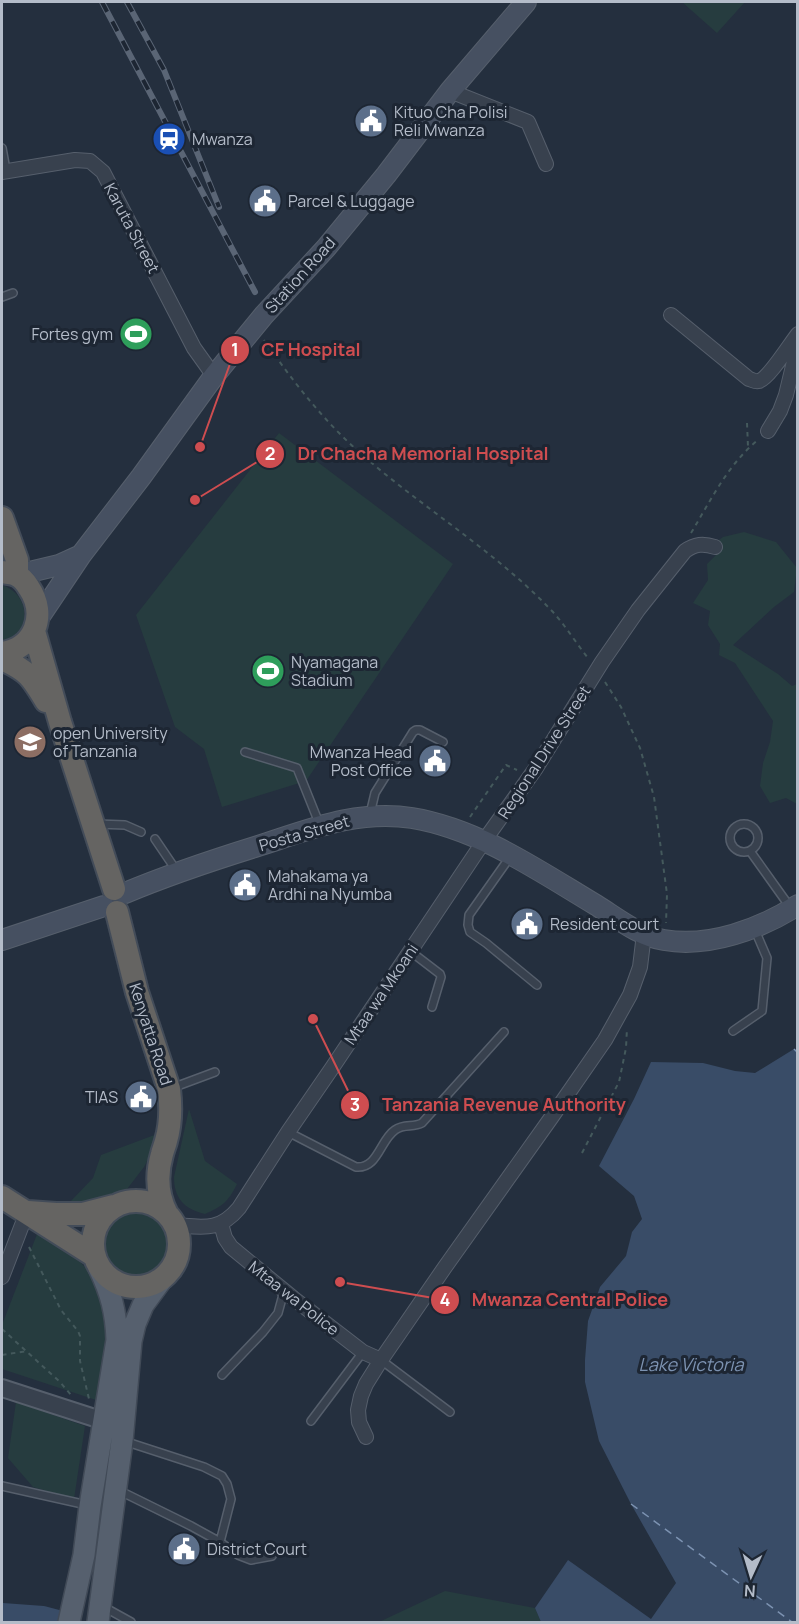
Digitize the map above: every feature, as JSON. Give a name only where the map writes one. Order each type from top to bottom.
[{"type":"highway","points":[[2,518],[17,560],[9,574]]},
{"type":"highway","name":"Kenyatta Road","points":[[9,574],[25,582],[38,606],[36,625],[60,722],[115,900],[137,992],[169,1089],[169,1123],[161,1156],[158,1182],[159,1194],[171,1219]]},
{"type":"highway","points":[[3,657],[27,641],[36,625]]},
{"type":"highway","name":"Kenyatta Road","points":[[3,657],[32,677],[60,722]]},
{"type":"highway","name":"Kenyatta Road","points":[[121,1204],[161,1156]]},
{"type":"highway","points":[[2,1197],[23,1220],[45,1225],[96,1262],[115,1282],[131,1288],[148,1286],[162,1279],[172,1268],[178,1254],[179,1239],[171,1219],[157,1206],[142,1201],[83,1214],[56,1214],[23,1220]]},
{"type":"highway","points":[[96,1262],[92,1240],[96,1226],[105,1214],[121,1204]]},
{"type":"main road","name":"Station Road","points":[[36,625],[81,555],[214,376],[255,326],[341,230],[450,91],[526,2]]},
{"type":"main road","points":[[9,574],[59,565],[81,555]]},
{"type":"main road","name":"Posta Street","points":[[2,940],[115,900],[178,872],[320,826],[354,818],[384,815],[413,818],[460,831],[484,841],[644,934],[671,941]]},
{"type":"main road","points":[[671,941],[714,939],[754,927],[795,907]]},
{"type":"main road","points":[[71,1616],[84,1555],[90,1506],[94,1417],[117,1340],[116,1318],[111,1296],[96,1262]]},
{"type":"main road","points":[[99,1616],[122,1441],[131,1341],[143,1305],[162,1279]]},
{"type":"street","points":[[450,91],[528,122],[546,164]]},
{"type":"street","name":"Karuta Street","points":[[4,171],[75,160],[90,161],[103,172],[194,348],[214,376]]},
{"type":"street","points":[[670,315],[749,379],[755,381],[761,381],[798,334]]},
{"type":"street","points":[[768,431],[786,395],[798,345]]},
{"type":"street","points":[[778,362],[794,365]]},
{"type":"street","name":"Regional Drive Street","points":[[484,841],[530,777],[599,666],[638,610],[685,551],[699,544],[715,547]]},
{"type":"street","name":"Mtaa wa Mkoani","points":[[221,1224],[232,1217],[239,1208],[484,841]]},
{"type":"street","points":[[366,1437],[359,1422],[358,1410],[366,1384],[445,1267],[605,1040],[630,995],[640,967],[644,934]]},
{"type":"street","points":[[171,1219],[211,1226],[221,1224]]},
{"type":"street","points":[[2,1277],[23,1220]]},
{"type":"street","name":"Mtaa wa Police","points":[[221,1224],[225,1238],[231,1247],[363,1352],[381,1360]]},
{"type":"street","points":[[2,1388],[94,1417]]},
{"type":"lane","points":[[2,148],[4,171]]},
{"type":"lane","points":[[2,297],[14,293]]},
{"type":"lane","points":[[369,816],[375,793],[413,732],[420,730],[443,742]]},
{"type":"lane","points":[[245,752],[297,768],[320,826]]},
{"type":"lane","points":[[93,824],[125,825],[141,832]]},
{"type":"lane","points":[[739,825],[749,825],[756,832],[758,841],[750,851],[740,851],[731,842],[732,832],[739,825]]},
{"type":"lane","points":[[155,839],[178,872]]},
{"type":"lane","points":[[750,851],[795,907]]},
{"type":"lane","points":[[511,855],[470,915],[468,925],[470,932],[537,985]]},
{"type":"lane","points":[[733,1031],[762,1011],[767,958],[754,927]]},
{"type":"lane","points":[[410,951],[440,974],[432,1007]]},
{"type":"lane","points":[[288,1132],[356,1167],[366,1166],[373,1161],[393,1131],[403,1125],[415,1127],[422,1123],[504,1032]]},
{"type":"lane","points":[[169,1089],[215,1072]]},
{"type":"lane","points":[[222,1375],[278,1313],[284,1291]]},
{"type":"lane","points":[[311,1421],[363,1352]]},
{"type":"lane","points":[[381,1360],[450,1412]]},
{"type":"lane","points":[[122,1441],[204,1467],[222,1476],[231,1499],[220,1542]]},
{"type":"lane","points":[[2,1486],[90,1506]]},
{"type":"lane","points":[[116,1489],[220,1542],[238,1555],[251,1560],[272,1556]]},
{"type":"lane","points":[[99,1616],[131,1623]]},
{"type":"path","points":[[255,326],[286,371],[318,411],[358,451],[512,573],[553,612],[599,666],[640,748],[654,797],[668,894],[671,941]]},
{"type":"path","points":[[747,423],[748,447]]},
{"type":"path","points":[[694,528],[729,470],[748,447],[768,431]]},
{"type":"path","points":[[460,831],[506,765],[530,777]]},
{"type":"path","points":[[582,1153],[619,1082],[626,1048],[627,1027]]},
{"type":"path","points":[[23,1220],[56,1301],[78,1330],[80,1361],[94,1417]]},
{"type":"path","points":[[2,1329],[94,1417]]},
{"type":"path","points":[[2,1355],[27,1351]]},
{"type":"green space","points":[[682,2],[745,2],[717,33]]},
{"type":"green space","name":"Nyamagana Stadium","points":[[279,433],[453,564],[306,781],[222,807],[204,749],[175,727],[136,615]]},
{"type":"green space","points":[[744,532],[776,542],[797,568],[794,592],[733,645],[778,674],[792,686],[797,684],[797,804],[786,798],[770,803],[760,786],[773,721],[735,663],[719,655],[720,644],[708,625],[710,611],[693,603],[708,580],[707,564],[718,553],[719,540]]},
{"type":"green space","points":[[2,585],[19,597],[24,614],[19,631],[12,637],[2,640]]},
{"type":"green space","points":[[189,1109],[205,1161],[237,1184],[224,1203],[205,1214],[186,1206],[178,1197],[174,1184]]},
{"type":"green space","points":[[157,1134],[159,1139],[144,1167],[124,1193],[88,1206],[50,1207],[70,1202],[93,1178],[101,1155]]},
{"type":"green space","points":[[135,1209],[148,1212],[160,1219],[167,1231],[170,1244],[167,1257],[160,1269],[148,1276],[135,1279],[122,1276],[110,1269],[103,1257],[100,1244],[103,1231],[110,1219],[122,1212]]},
{"type":"green space","points":[[39,1229],[65,1247],[86,1268],[102,1292],[110,1315],[105,1370],[96,1400],[2,1369],[2,1325]]},
{"type":"green space","points":[[16,1402],[85,1426],[74,1499],[33,1487],[8,1458]]},
{"type":"green space","points":[[445,1591],[535,1608],[541,1622],[379,1622]]},
{"type":"water","name":"Lake Victoria","points":[[794,1049],[798,1053],[797,1622],[541,1622],[535,1608],[568,1560],[651,1619],[676,1583],[631,1504],[599,1441],[585,1382],[588,1321],[600,1287],[626,1256],[632,1232],[642,1219],[634,1196],[599,1166],[651,1062],[703,1063],[735,1071],[755,1073]]},
{"type":"waterway","points":[[2,1615],[43,1618],[58,1622]]},
{"type":"ferry route","points":[[794,1049],[798,1053]]},
{"type":"ferry route","points":[[631,1504],[792,1622]]},
{"type":"railway","points":[[102,2],[255,292]]},
{"type":"railway","points":[[127,2],[164,70],[219,207]]},
{"type":"place","name":"Kituo Cha Polisi Reli Mwanza","points":[[371,121]]},
{"type":"place","name":"Mwanza","points":[[169,139]]},
{"type":"place","name":"Parcel & Luggage","points":[[265,201]]},
{"type":"place","name":"Fortes gym","points":[[136,334]]},
{"type":"place","name":"CF Hospital","points":[[200,447]]},
{"type":"place","name":"Dr Chacha Memorial Hospital","points":[[195,500]]},
{"type":"place","name":"Nyamagana Stadium","points":[[268,671]]},
{"type":"place","name":"open University of Tanzania","points":[[30,742]]},
{"type":"place","name":"Mwanza Head Post Office","points":[[435,761]]},
{"type":"place","name":"Mahakama ya Ardhi na Nyumba","points":[[245,885]]},
{"type":"place","name":"Resident court","points":[[527,924]]},
{"type":"place","name":"Tanzania Revenue Authority","points":[[313,1019]]},
{"type":"place","name":"TIAS","points":[[141,1097]]},
{"type":"place","name":"Mwanza Central Police","points":[[340,1282]]},
{"type":"place","name":"District Court","points":[[184,1549]]}]
